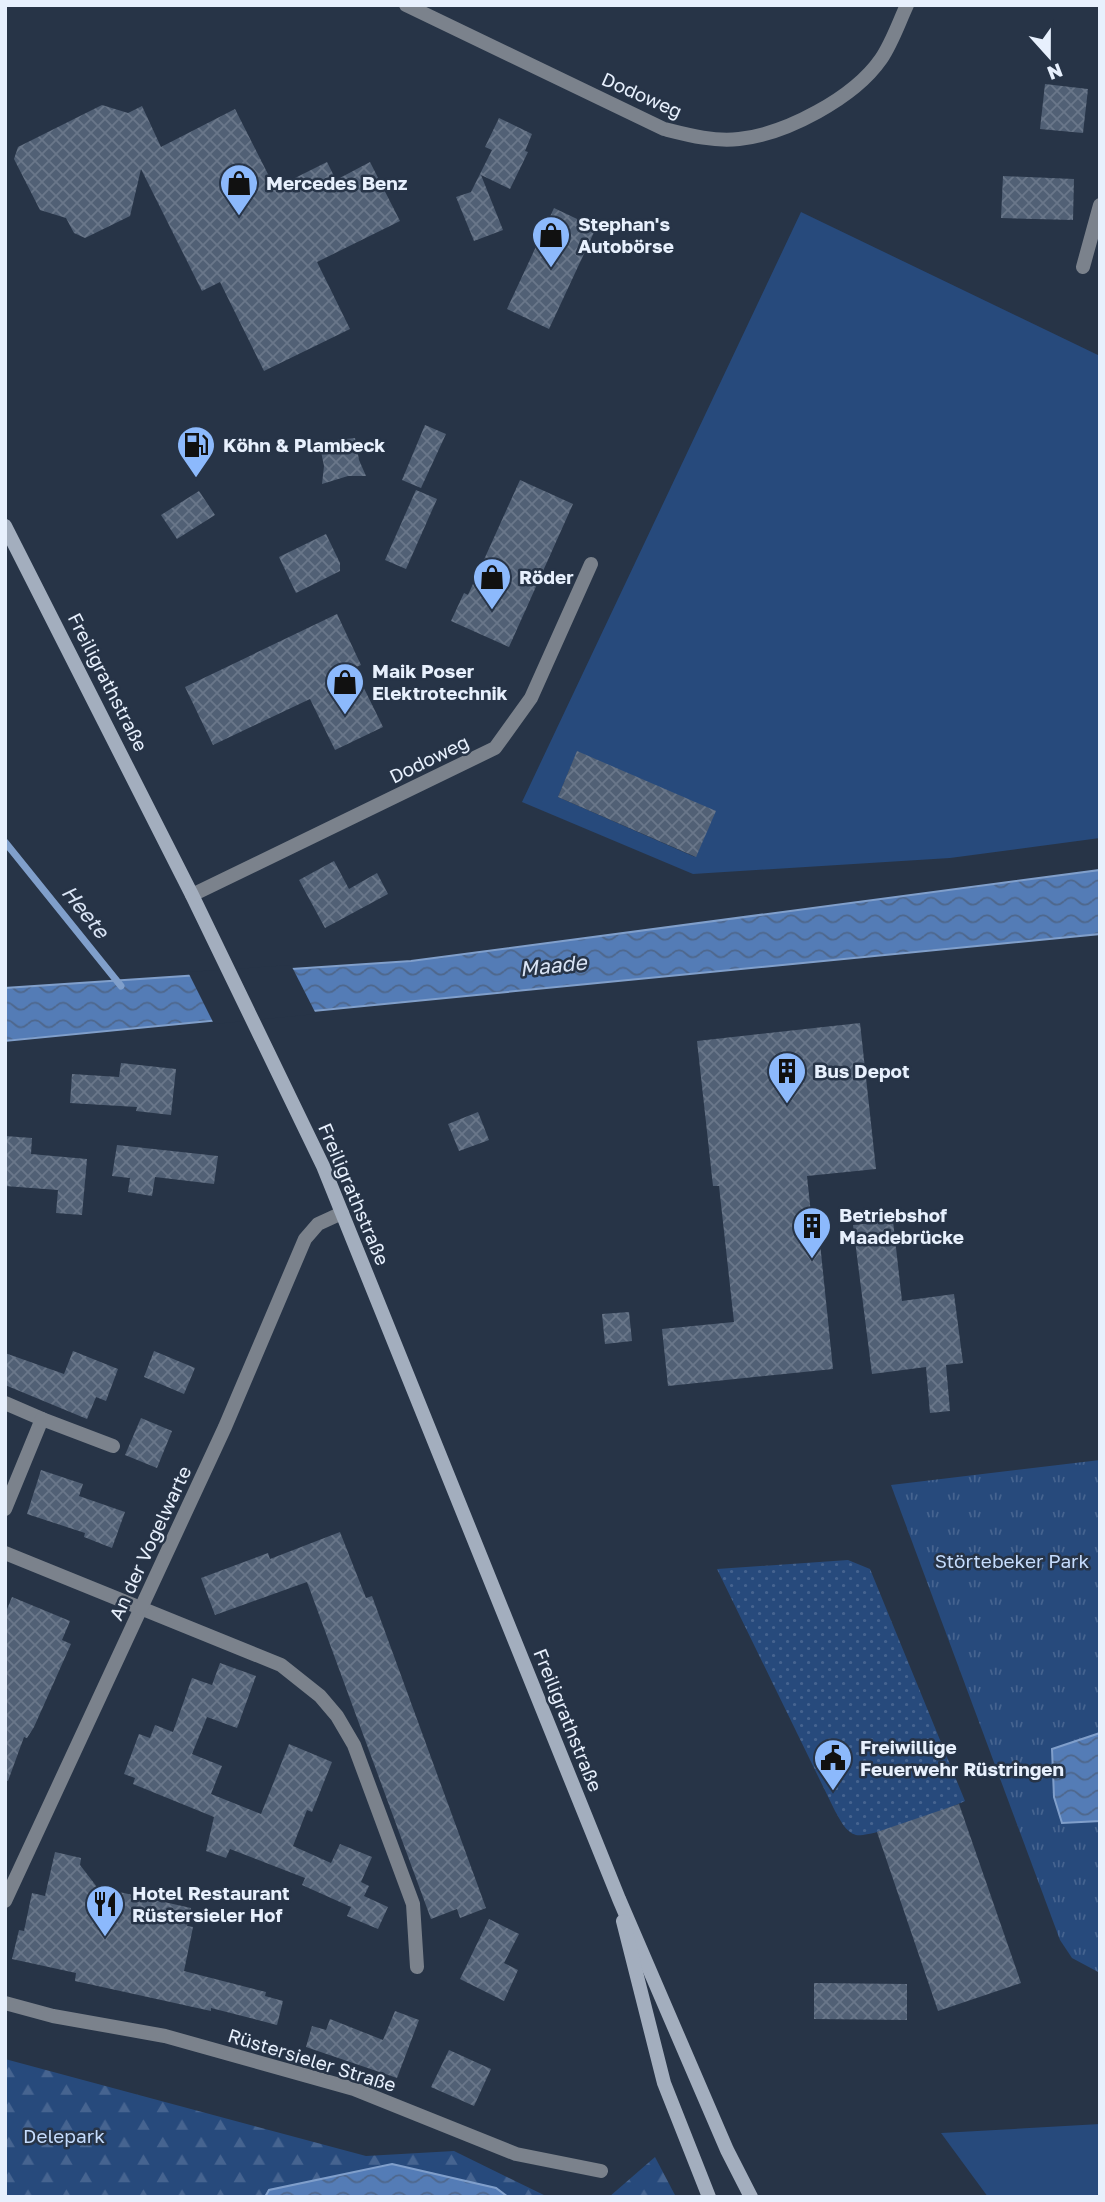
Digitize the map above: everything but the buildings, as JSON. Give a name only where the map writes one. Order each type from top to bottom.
[{"type":"main road","name":"Freiligrathstraße","points":[[5,526],[218,948],[342,1213],[619,1899],[727,2150],[751,2197]]},
{"type":"main road","name":"Freiligrathstraße","points":[[619,1899],[634,1975],[664,2084],[709,2197]]},
{"type":"street","name":"Dodoweg","points":[[406,5],[664,129],[699,138],[738,140],[773,132],[855,89],[882,58],[907,5]]},
{"type":"street","points":[[1083,267],[1100,205]]},
{"type":"street","name":"Dodoweg","points":[[192,895],[495,748],[531,698],[591,564]]},
{"type":"street","name":"An der Vogelwarte","points":[[5,1901],[225,1427],[305,1240],[318,1224],[342,1213]]},
{"type":"street","points":[[5,1402],[113,1446]]},
{"type":"street","points":[[5,1510],[42,1419]]},
{"type":"street","points":[[5,1553],[281,1665],[302,1680],[337,1716],[354,1745],[413,1904],[417,1968]]},
{"type":"street","name":"Rüstersieler Straße","points":[[5,2003],[53,2016],[165,2036],[354,2089],[516,2154],[601,2171]]},
{"type":"green space","points":[[801,212],[1100,356],[1100,838],[950,858],[693,874],[522,802]],"holes":[[[577,752],[695,857],[558,797]]]},
{"type":"green space","name":"Störtebeker Park","points":[[1100,1460],[1100,1973],[1072,1958],[1060,1940],[891,1485]]},
{"type":"green space","points":[[848,1560],[870,1569],[965,1801],[910,1822],[865,1835],[856,1835],[849,1831],[835,1811],[717,1569]]},
{"type":"green space","name":"Delepark","points":[[5,2059],[366,2156],[454,2151],[548,2197],[508,2197],[496,2188],[392,2164],[270,2190],[265,2197],[5,2197]]},
{"type":"green space","points":[[1100,2124],[1100,2197],[988,2197],[941,2133]]},
{"type":"green space","points":[[655,2157],[676,2197],[609,2197]]},
{"type":"water","name":"Maade","points":[[1100,870],[1100,934],[5,1041],[5,988],[411,961]]},
{"type":"water","points":[[1100,1733],[1100,1821],[1062,1823],[1054,1797],[1052,1749]]},
{"type":"water","points":[[392,2164],[496,2188],[508,2197],[265,2197],[269,2190]]},
{"type":"pier","points":[[291,965],[316,1014],[214,1024],[188,972]]},
{"type":"waterway","name":"Heete","points":[[5,842],[121,986]]},
{"type":"place","name":"Mercedes Benz","points":[[239,217]]},
{"type":"place","name":"Stephan's Autobörse","points":[[551,269]]},
{"type":"place","name":"Köhn & Plambeck","points":[[196,479]]},
{"type":"place","name":"Röder","points":[[492,611]]},
{"type":"place","name":"Maik Poser Elektrotechnik","points":[[345,716]]},
{"type":"place","name":"Bus Depot","points":[[787,1105]]},
{"type":"place","name":"Betriebshof Maadebrücke","points":[[812,1260]]},
{"type":"place","name":"Freiwillige Feuerwehr Rüstringen","points":[[833,1792]]},
{"type":"place","name":"Hotel Restaurant Rüstersieler Hof","points":[[105,1938]]}]
